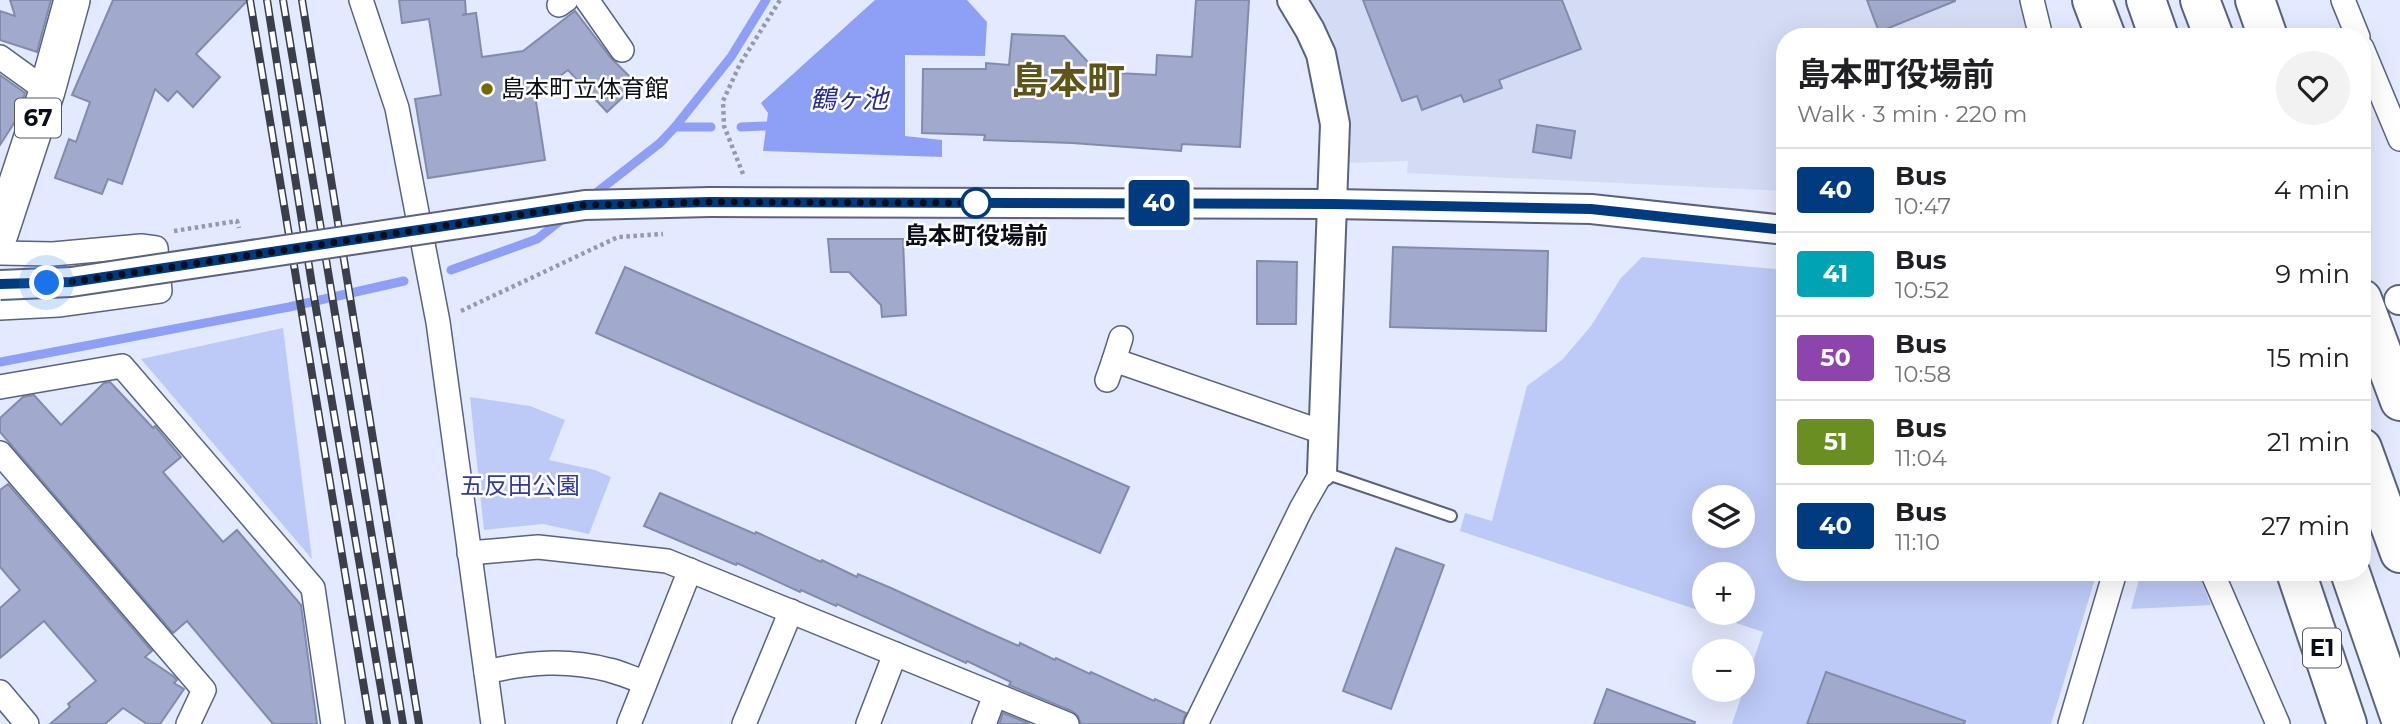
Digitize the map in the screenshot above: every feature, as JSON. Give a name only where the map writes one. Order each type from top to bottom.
[{"type":"highway","points":[[2092,0],[2103,28]]},
{"type":"highway","points":[[2146,0],[2156,28]]},
{"type":"highway","points":[[2200,0],[2211,28]]},
{"type":"highway","points":[[2255,0],[2265,28]]},
{"type":"highway","points":[[2387,299],[2400,401]]},
{"type":"highway","points":[[2371,473],[2400,553]]},
{"type":"highway","name":"E1","points":[[2299,581],[2347,724]]},
{"type":"highway","name":"E1","points":[[2353,581],[2400,717]]},
{"type":"main road","name":"67","points":[[0,234],[47,91],[72,0]]},
{"type":"street","points":[[361,0],[397,108],[438,322],[493,724]]},
{"type":"street","points":[[587,0],[622,50]]},
{"type":"street","points":[[1196,724],[1301,509],[1322,472],[1335,124],[1321,54],[1292,0]]},
{"type":"street","points":[[2032,0],[2039,28]]},
{"type":"street","points":[[2343,0],[2354,28]]},
{"type":"street","points":[[0,57],[47,91]]},
{"type":"street","points":[[2371,70],[2400,139]]},
{"type":"street","points":[[0,285],[71,282],[585,205],[710,202],[1333,204],[1591,209],[1776,229]]},
{"type":"street","points":[[0,253],[53,254],[141,246],[156,248],[160,291],[58,305],[0,308]]},
{"type":"street","points":[[1121,338],[1111,370],[1325,433]]},
{"type":"street","points":[[0,387],[122,366],[313,587],[333,724]]},
{"type":"street","points":[[0,453],[204,690],[188,724]]},
{"type":"street","points":[[469,552],[538,547],[667,561],[1067,724]]},
{"type":"street","points":[[629,724],[690,570]]},
{"type":"street","points":[[2070,724],[2112,581]]},
{"type":"street","points":[[2216,581],[2278,724]]},
{"type":"street","points":[[744,724],[791,611]]},
{"type":"street","points":[[868,724],[895,654]]},
{"type":"street","points":[[486,672],[521,664],[550,662],[590,665],[645,682]]},
{"type":"street","points":[[0,692],[27,724]]},
{"type":"street","points":[[984,724],[995,695]]},
{"type":"lane","points":[[1322,472],[1451,516]]},
{"type":"path","points":[[743,175],[724,126],[723,101],[740,64],[780,0]]},
{"type":"path","points":[[171,232],[237,221],[239,229],[226,231]]},
{"type":"path","points":[[438,322],[618,237],[670,233]]},
{"type":"shaded area","points":[[1311,0],[2023,0],[2030,28],[1776,28],[1776,191],[1407,173],[1408,161],[1350,163],[1346,109],[1333,39]]},
{"type":"green space","points":[[1642,257],[1776,269],[1776,581],[2094,581],[2051,724],[1732,724],[1739,702],[1755,702],[1755,656],[1763,632],[1742,625],[1755,625],[1755,562],[1692,562],[1692,608],[1460,531],[1465,513],[1492,521],[1527,386],[1562,360],[1591,326],[1621,278]]},
{"type":"green space","points":[[283,328],[312,559],[141,359]]},
{"type":"green space","name":"五反田公園","points":[[470,397],[530,406],[565,420],[549,460],[595,470],[611,477],[589,534],[543,524],[484,530]]},
{"type":"green space","points":[[2139,581],[2202,581],[2211,605],[2131,609]]},
{"type":"water","name":"鶴ヶ池","points":[[875,0],[967,0],[987,22],[985,56],[905,55],[905,136],[942,140],[942,157],[763,151],[768,113],[761,103]]},
{"type":"building","points":[[10,0],[51,0],[37,52],[0,40],[0,11],[15,16]]},
{"type":"building","points":[[113,0],[248,0],[196,54],[220,77],[193,107],[177,91],[168,101],[155,89],[122,184],[108,179],[102,194],[55,178],[69,139],[76,142],[90,102],[72,95]]},
{"type":"building","name":"島本町立体育館","points":[[399,0],[465,0],[466,14],[462,15],[476,13],[482,57],[523,51],[575,11],[611,58],[637,84],[607,112],[568,70],[535,95],[545,160],[428,178],[415,99],[441,95],[429,19],[402,23]]},
{"type":"building","points":[[1196,0],[1249,0],[1240,147],[1182,144],[1181,151],[984,140],[985,135],[922,133],[923,69],[986,69],[986,63],[1009,65],[1012,34],[1064,36],[1097,72],[1156,75],[1157,55],[1192,57]]},
{"type":"building","points":[[1363,0],[1562,0],[1581,49],[1499,80],[1502,88],[1464,102],[1461,95],[1422,110],[1417,96],[1402,101]]},
{"type":"building","points":[[1867,0],[1955,0],[1889,28],[1878,28]]},
{"type":"building","points":[[0,75],[25,93],[16,120],[0,145]]},
{"type":"building","points":[[1537,125],[1575,131],[1571,158],[1533,152]]},
{"type":"building","points":[[828,239],[903,239],[906,315],[882,317],[881,305],[849,272],[831,272]]},
{"type":"building","points":[[1393,247],[1548,251],[1546,331],[1390,327]]},
{"type":"building","points":[[1257,261],[1297,262],[1296,324],[1257,324]]},
{"type":"building","points":[[625,267],[1129,487],[1100,553],[596,333]]},
{"type":"building","points":[[110,382],[153,428],[155,426],[181,457],[163,472],[223,542],[237,530],[301,605],[317,724],[273,724],[187,621],[173,633],[0,432],[0,418],[23,397],[34,395],[61,425],[104,383]]},
{"type":"building","points":[[8,484],[152,651],[145,657],[173,676],[177,680],[174,683],[184,689],[160,724],[147,724],[123,708],[105,724],[50,724],[70,707],[68,704],[96,681],[44,621],[0,658],[0,608],[20,590],[0,567],[0,490]]},
{"type":"building","points":[[660,493],[857,577],[858,574],[891,588],[1019,646],[1020,643],[1055,660],[1056,658],[1090,674],[1091,672],[1154,701],[1155,699],[1186,713],[1182,724],[1081,724],[1072,711],[1009,685],[1011,682],[967,661],[966,663],[837,604],[836,606],[801,590],[800,592],[737,563],[736,565],[644,526]]},
{"type":"building","points":[[1396,548],[1444,565],[1391,709],[1343,691]]},
{"type":"building","points":[[1826,672],[1965,721],[1964,724],[1807,724]]},
{"type":"building","points":[[1607,689],[1695,722],[1594,724]]},
{"type":"building","points":[[1003,713],[1030,724],[999,724]]},
{"type":"waterway","points":[[675,127],[731,57],[766,0]]},
{"type":"waterway","points":[[741,127],[766,126]]},
{"type":"waterway","points":[[592,196],[660,143],[675,127],[711,127]]},
{"type":"waterway","points":[[451,270],[537,239],[564,218]]},
{"type":"waterway","points":[[0,362],[289,307],[404,281]]},
{"type":"railway","points":[[250,0],[370,724]]},
{"type":"railway","points":[[267,0],[312,285],[387,724]]},
{"type":"railway","points":[[283,0],[403,724]]},
{"type":"railway","points":[[302,0],[419,724]]},
{"type":"bus line","name":"40","points":[[0,284],[71,282],[585,205],[710,202],[1333,204],[1591,209],[1776,229]]},
{"type":"place","name":"島本町立体育館","points":[[487,89]]},
{"type":"place","name":"島本町役場前","points":[[976,203]]},
{"type":"district","name":"島本町","points":[[1068,81]]},
{"type":"route","points":[[47,283],[71,282],[585,205],[710,202],[981,203],[976,203]]}]
